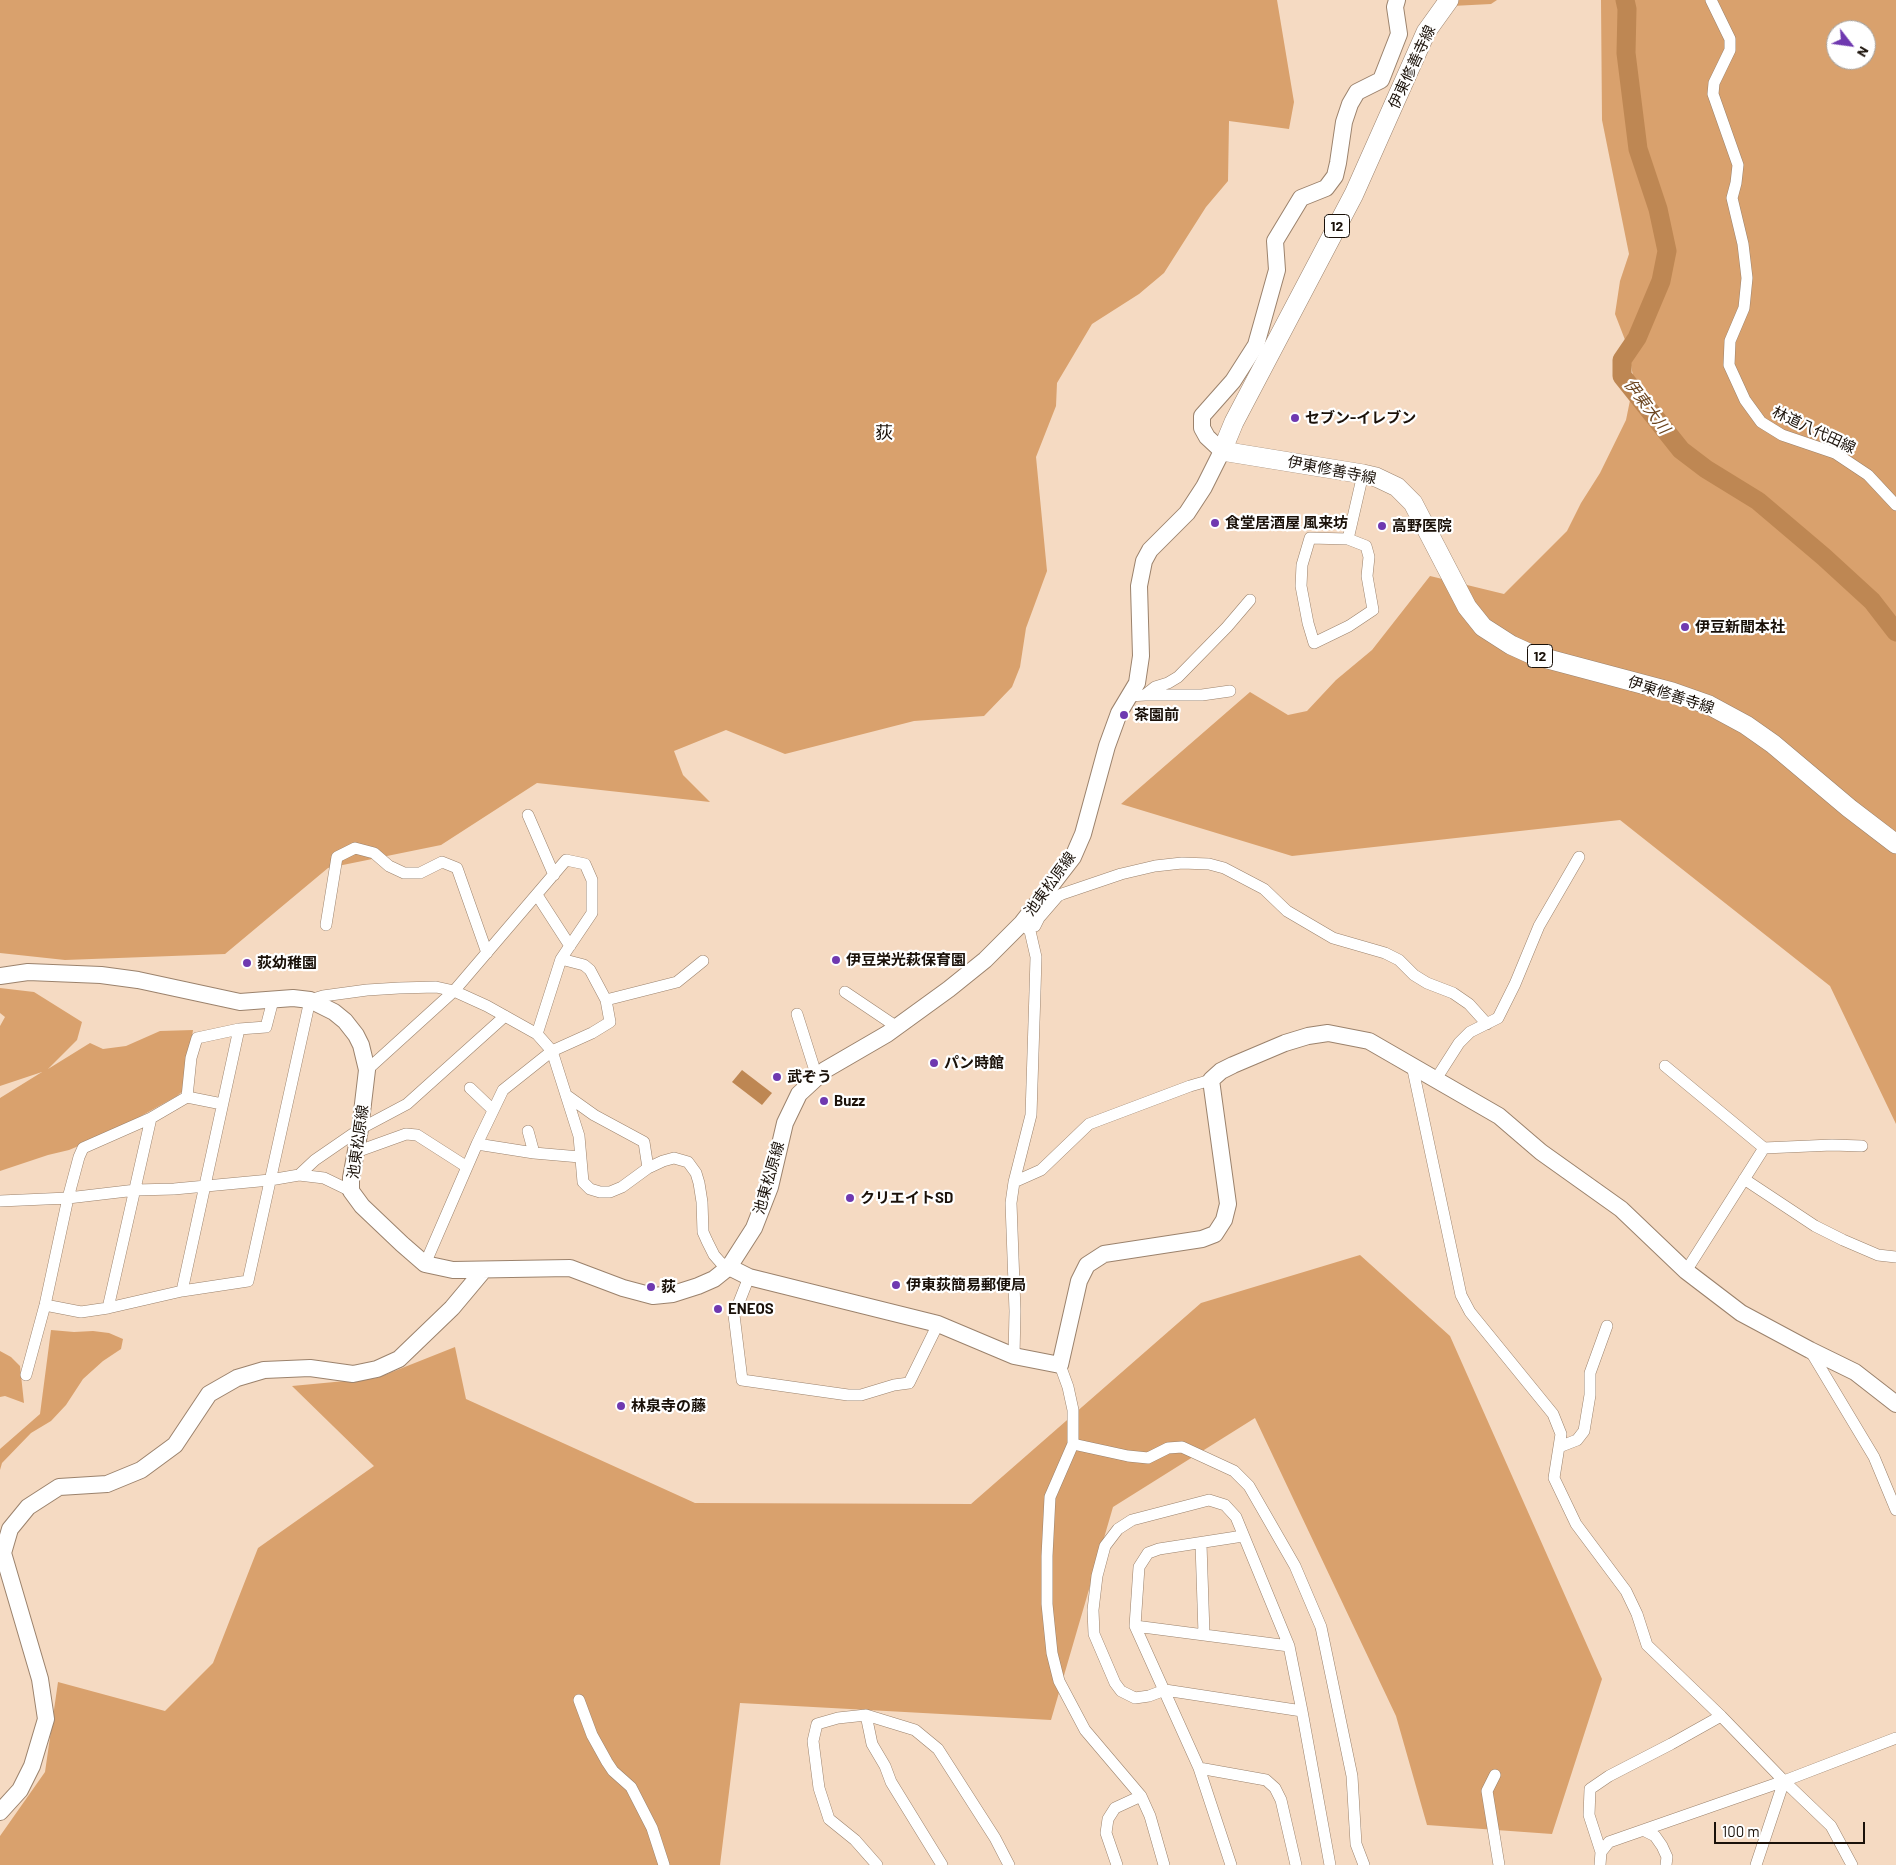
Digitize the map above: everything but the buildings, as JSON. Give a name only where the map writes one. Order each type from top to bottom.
[{"type":"main road","name":"伊東修善寺線","points":[[1449,0],[1426,32],[1354,194],[1234,422],[1222,450],[1364,474],[1376,477],[1397,487],[1413,502],[1467,607],[1483,627],[1511,645],[1534,655],[1672,692],[1709,705],[1746,725],[1773,744],[1811,777],[1896,844]]},
{"type":"street","points":[[1222,450],[1207,437],[1202,428],[1202,416],[1232,381],[1256,345],[1277,270],[1275,241],[1301,198],[1326,188],[1335,176],[1344,122],[1350,104],[1357,92],[1381,80],[1399,34],[1397,0]]},
{"type":"street","name":"林道八代田線","points":[[1712,0],[1730,39],[1730,50],[1714,84],[1713,94],[1738,165],[1732,198],[1743,244],[1747,278],[1744,308],[1730,341],[1729,365],[1745,400],[1761,422],[1782,435],[1834,453],[1868,475],[1896,505]]},
{"type":"street","name":"池東松原線","points":[[0,976],[28,972],[101,975],[138,980],[240,1002],[293,998],[310,1000],[334,1012],[356,1034],[361,1045],[367,1070],[360,1129],[351,1178],[351,1191],[362,1206],[425,1264],[453,1270],[483,1271],[522,1268],[570,1268],[623,1288],[652,1296],[673,1294],[698,1286],[714,1279],[729,1267],[754,1228],[770,1187],[784,1123],[799,1094],[817,1077],[897,1027],[985,960],[1022,923],[1073,857],[1083,834],[1106,746],[1120,713],[1137,696],[1141,656],[1139,586],[1144,561],[1150,550],[1187,513],[1204,487],[1222,450]]},
{"type":"street","points":[[1348,539],[1364,474]]},
{"type":"street","points":[[1310,538],[1348,539],[1366,546],[1369,557],[1367,576],[1373,610],[1349,626],[1314,643],[1301,586],[1302,565],[1310,538]]},
{"type":"street","points":[[1137,696],[1168,683],[1188,669],[1250,600]]},
{"type":"street","points":[[1137,696],[1202,695],[1230,691]]},
{"type":"street","points":[[528,815],[554,875]]},
{"type":"street","points":[[326,925],[337,857],[355,848],[374,853],[389,866],[404,873],[420,873],[442,862],[458,868],[487,953]]},
{"type":"street","points":[[1436,1079],[1459,1043],[1470,1032],[1498,1018],[1539,926],[1579,857]]},
{"type":"street","points":[[367,1070],[454,991],[566,860],[585,864],[592,880],[592,913],[561,959],[537,1034]]},
{"type":"street","points":[[1022,923],[1036,926],[1039,918],[1062,894],[1121,874],[1155,866],[1182,863],[1209,864],[1224,868],[1264,889],[1287,911],[1333,938],[1384,953],[1398,960],[1414,976],[1453,993],[1469,1004],[1487,1024]]},
{"type":"street","points":[[537,895],[570,946]]},
{"type":"street","points":[[1014,1356],[1015,1311],[1011,1203],[1014,1182],[1031,1115],[1036,957],[1030,931],[1022,923]]},
{"type":"street","points":[[425,1264],[492,1110],[503,1090],[552,1051],[592,1033],[610,1022],[606,1000],[590,970],[584,965],[561,959]]},
{"type":"street","points":[[606,1000],[678,982],[703,961]]},
{"type":"street","points":[[45,1305],[81,1312],[108,1308],[182,1291],[248,1281],[310,1000],[323,996],[383,989],[436,987],[454,991],[505,1016],[537,1034],[552,1051],[579,1136],[583,1182],[590,1189],[610,1192],[622,1187],[648,1168],[663,1161],[674,1158],[688,1162],[696,1173],[699,1183],[703,1232],[714,1255],[721,1263],[749,1277],[938,1324],[1014,1356],[1060,1365]]},
{"type":"street","points":[[846,992],[897,1027]]},
{"type":"street","points":[[187,1097],[191,1058],[197,1038],[239,1029],[266,1027],[273,1000]]},
{"type":"street","points":[[797,1014],[817,1077]]},
{"type":"street","points":[[300,1175],[315,1160],[360,1129],[407,1104],[505,1016]]},
{"type":"street","points":[[182,1291],[239,1029]]},
{"type":"street","points":[[1014,1182],[1041,1170],[1088,1124],[1211,1080],[1227,1068],[1285,1043],[1308,1036],[1328,1033],[1369,1041],[1499,1116],[1541,1152],[1620,1209],[1686,1271],[1741,1313],[1855,1372],[1896,1404]]},
{"type":"street","points":[[1412,1065],[1461,1295],[1470,1312],[1552,1414],[1561,1434],[1554,1478],[1576,1524],[1626,1591],[1637,1614],[1647,1645],[1831,1826],[1852,1865]]},
{"type":"street","points":[[1666,1066],[1764,1148],[1862,1146]]},
{"type":"street","points":[[1164,1865],[1150,1816],[1141,1796],[1085,1730],[1058,1681],[1052,1653],[1047,1604],[1046,1556],[1050,1497],[1073,1444],[1073,1410],[1068,1387],[1060,1365],[1079,1281],[1087,1266],[1104,1254],[1202,1239],[1215,1234],[1224,1220],[1228,1204],[1211,1080]]},
{"type":"street","points":[[470,1088],[492,1110]]},
{"type":"street","points":[[566,1095],[594,1115],[644,1142],[648,1168]]},
{"type":"street","points":[[26,1375],[45,1305],[68,1198],[83,1148],[151,1118],[187,1097],[222,1104]]},
{"type":"street","points":[[108,1308],[151,1118]]},
{"type":"street","points":[[528,1131],[534,1153]]},
{"type":"street","points":[[356,1152],[406,1134],[417,1135],[467,1167]]},
{"type":"street","points":[[477,1144],[534,1153],[580,1157]]},
{"type":"street","points":[[1686,1271],[1764,1148]]},
{"type":"street","points":[[0,1201],[68,1198],[136,1190],[174,1189],[270,1180],[300,1175],[324,1178],[351,1191]]},
{"type":"street","points":[[1744,1178],[1815,1226],[1878,1255],[1896,1256]]},
{"type":"street","points":[[0,1812],[20,1790],[32,1766],[46,1719],[40,1679],[3,1553],[10,1529],[28,1507],[59,1487],[107,1484],[141,1470],[175,1445],[209,1394],[237,1378],[264,1370],[310,1368],[353,1374],[377,1369],[399,1359],[452,1308],[483,1271]]},
{"type":"street","points":[[749,1277],[734,1315],[742,1380],[848,1396],[861,1395],[894,1385],[909,1383],[938,1324]]},
{"type":"street","points":[[1559,1447],[1577,1440],[1584,1431],[1590,1395],[1590,1373],[1607,1326]]},
{"type":"street","points":[[1810,1350],[1874,1457],[1896,1510]]},
{"type":"street","points":[[1073,1444],[1128,1456],[1148,1458],[1168,1448],[1182,1448],[1234,1471],[1249,1486],[1294,1566],[1322,1627],[1352,1776],[1356,1844],[1364,1865]]},
{"type":"street","points":[[1302,1711],[1165,1690],[1149,1696],[1136,1698],[1121,1691],[1115,1683],[1094,1634],[1093,1610],[1097,1576],[1105,1546],[1118,1529],[1132,1520],[1209,1500],[1225,1506],[1236,1517],[1289,1646],[1302,1711],[1330,1865]]},
{"type":"street","points":[[1231,1865],[1199,1768],[1135,1626],[1139,1567],[1148,1553],[1159,1549],[1243,1536]]},
{"type":"street","points":[[1201,1544],[1204,1634]]},
{"type":"street","points":[[1135,1626],[1289,1646]]},
{"type":"street","points":[[579,1700],[592,1735],[607,1762],[613,1771],[631,1788],[652,1828],[664,1865]]},
{"type":"street","points":[[866,1715],[872,1744],[885,1766],[891,1782],[942,1865]]},
{"type":"street","points":[[877,1865],[855,1840],[829,1818],[820,1788],[813,1741],[817,1724],[838,1718],[866,1715],[916,1730],[938,1749],[995,1838],[1009,1865]]},
{"type":"street","points":[[1600,1865],[1601,1852],[1588,1815],[1590,1789],[1609,1776],[1721,1716]]},
{"type":"street","points":[[1601,1852],[1609,1842],[1784,1781],[1896,1738]]},
{"type":"street","points":[[1199,1768],[1266,1780],[1275,1788],[1281,1800],[1296,1865]]},
{"type":"street","points":[[1495,1775],[1488,1792],[1499,1865]]},
{"type":"street","points":[[1756,1865],[1784,1781]]},
{"type":"street","points":[[1117,1865],[1106,1833],[1108,1819],[1115,1808],[1141,1796]]},
{"type":"street","points":[[1644,1830],[1655,1836],[1662,1846],[1667,1857],[1666,1865]]},
{"type":"shaded area","points":[[0,0],[1277,0],[1294,102],[1289,129],[1229,121],[1228,181],[1206,207],[1164,273],[1139,294],[1092,324],[1057,383],[1056,406],[1036,457],[1047,571],[1026,628],[1020,667],[1012,687],[984,716],[914,721],[785,754],[726,730],[674,751],[683,775],[710,802],[537,783],[441,845],[328,868],[225,954],[65,960],[0,953]]},
{"type":"shaded area","points":[[1448,0],[1497,0],[1491,4],[1452,6]]},
{"type":"shaded area","points":[[1601,0],[1896,0],[1896,1124],[1830,986],[1620,820],[1292,856],[1121,804],[1250,692],[1288,715],[1307,711],[1336,680],[1372,650],[1430,576],[1504,594],[1567,531],[1581,503],[1600,473],[1626,420],[1634,381],[1627,345],[1615,314],[1620,281],[1629,254],[1602,120]]},
{"type":"shaded area","points":[[0,988],[34,992],[82,1022],[77,1040],[48,1069],[90,1043],[103,1049],[126,1046],[160,1031],[193,1030],[184,1090],[177,1096],[125,1125],[88,1142],[69,1150],[0,1171],[0,1098],[42,1072],[0,1086],[0,1026],[5,1017],[0,1013]]},
{"type":"shaded area","points":[[742,1070],[772,1093],[762,1105],[732,1082]]},
{"type":"shaded area","points":[[1360,1255],[1450,1336],[1602,1679],[1552,1834],[1427,1825],[1396,1716],[1255,1418],[1113,1507],[1051,1720],[740,1703],[720,1865],[0,1865],[0,1836],[45,1772],[58,1682],[165,1711],[213,1663],[258,1548],[374,1466],[292,1386],[377,1378],[455,1347],[466,1399],[695,1503],[971,1504],[1201,1303]]},
{"type":"shaded area","points":[[51,1330],[109,1333],[123,1339],[121,1349],[103,1361],[83,1379],[66,1405],[51,1421],[31,1433],[2,1463],[0,1470],[0,1449],[40,1414]]},
{"type":"shaded area","points":[[0,1351],[11,1357],[20,1366],[24,1403],[5,1396],[0,1397]]},
{"type":"waterway","name":"伊東大川","points":[[1625,0],[1627,9],[1626,53],[1638,149],[1658,209],[1667,251],[1661,281],[1637,338],[1622,360],[1622,376],[1681,450],[1706,469],[1758,501],[1872,601],[1896,632]]},
{"type":"place","name":"セブン-イレブン","points":[[1295,418]]},
{"type":"place","name":"食堂居酒屋 風来坊","points":[[1215,523]]},
{"type":"place","name":"高野医院","points":[[1382,526]]},
{"type":"place","name":"伊豆新聞本社","points":[[1685,627]]},
{"type":"place","name":"茶園前","points":[[1124,715]]},
{"type":"place","name":"伊豆栄光萩保育園","points":[[836,960]]},
{"type":"place","name":"荻幼稚園","points":[[247,963]]},
{"type":"place","name":"パン時館","points":[[934,1063]]},
{"type":"place","name":"武ぞう","points":[[777,1077]]},
{"type":"place","name":"Buzz","points":[[824,1101]]},
{"type":"place","name":"クリエイトSD","points":[[850,1198]]},
{"type":"place","name":"伊東荻簡易郵便局","points":[[896,1285]]},
{"type":"place","name":"荻","points":[[651,1287]]},
{"type":"place","name":"ENEOS","points":[[718,1309]]},
{"type":"place","name":"林泉寺の藤","points":[[621,1406]]},
{"type":"district","name":"荻","points":[[884,433]]}]
